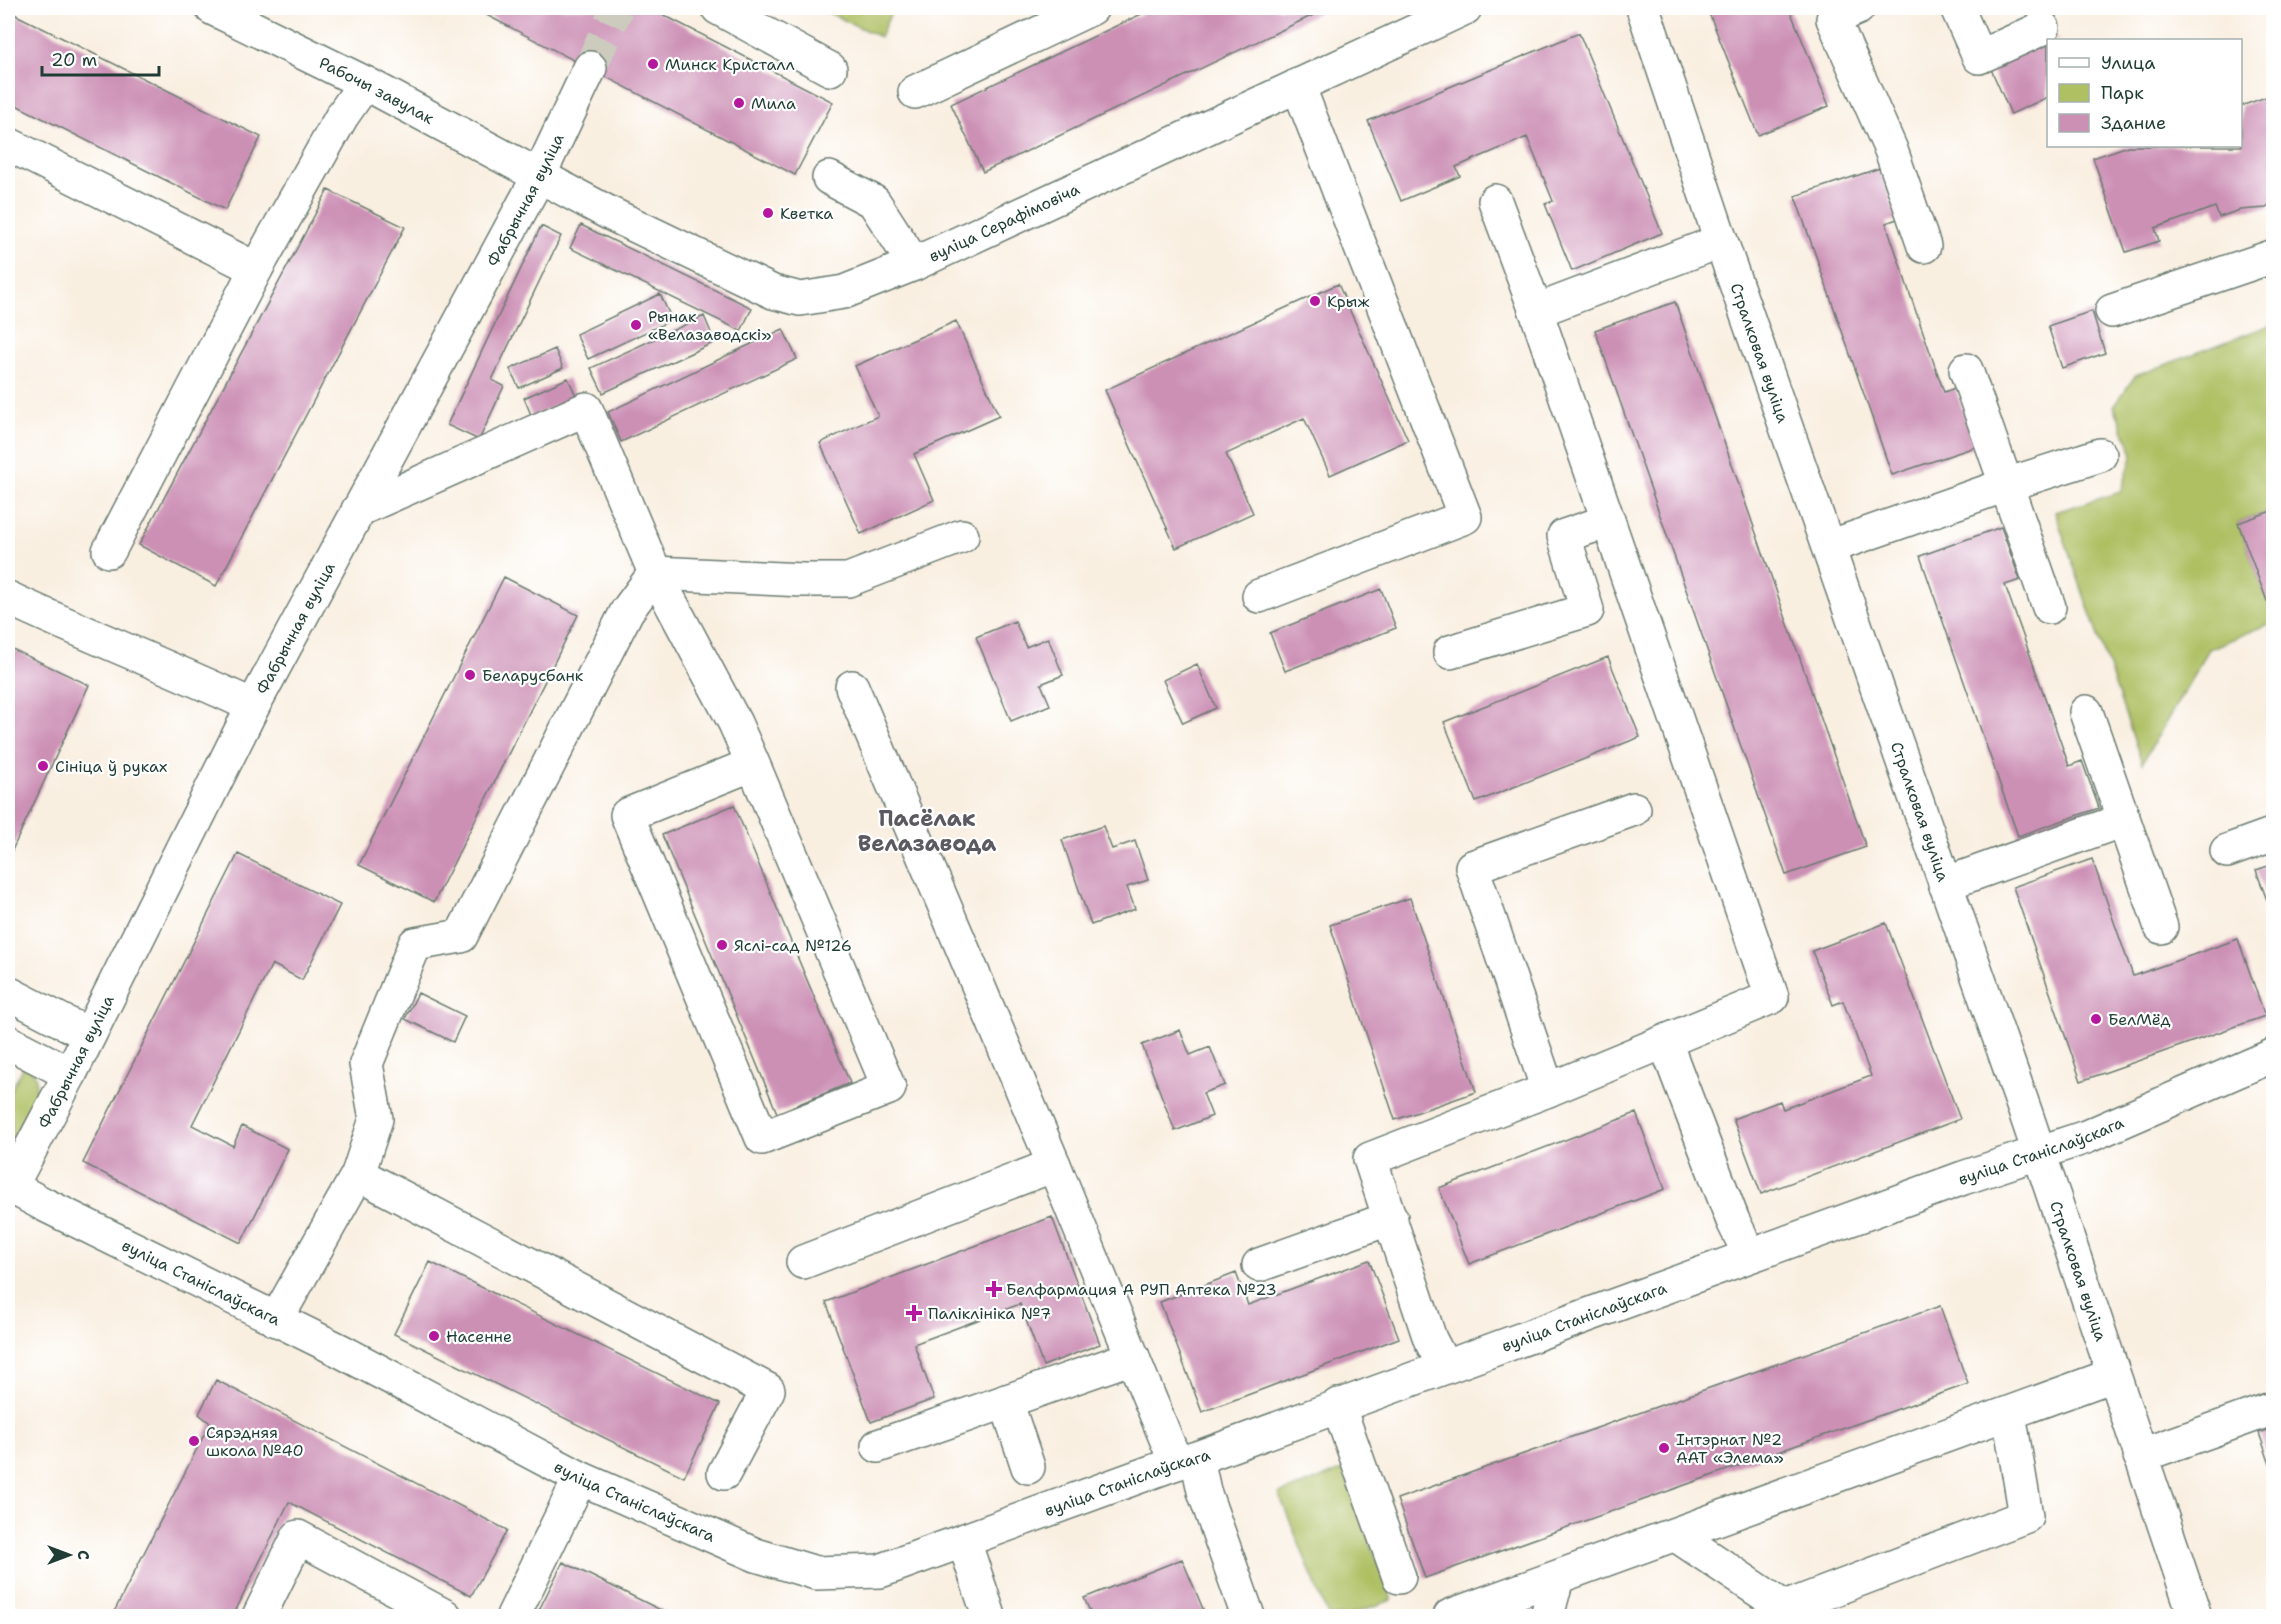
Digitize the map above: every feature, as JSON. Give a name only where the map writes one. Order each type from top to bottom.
[{"type":"street","name":"Рабочы завулак","points":[[212,8],[365,83],[539,176]]},
{"type":"street","points":[[718,8],[830,69]]},
{"type":"street","points":[[915,92],[1092,8]]},
{"type":"street","name":"вуліца Серафімовіча","points":[[539,176],[609,213],[773,292],[800,299],[844,292],[914,264],[1465,8]]},
{"type":"street","name":"Стралковая вуліца","points":[[1643,8],[1721,241],[2039,1153],[2194,1617]]},
{"type":"street","points":[[1858,8],[1833,19],[1891,150],[1924,246]]},
{"type":"street","points":[[1957,8],[1979,57],[2043,28]]},
{"type":"street","name":"Фабрычная вуліца","points":[[9,1189],[70,1074],[254,705],[539,176],[590,68]]},
{"type":"street","points":[[109,551],[256,269],[342,116],[365,83]]},
{"type":"street","points":[[1259,596],[1465,517],[1298,85]]},
{"type":"street","points":[[8,144],[256,269]]},
{"type":"street","points":[[829,178],[874,202],[914,264]]},
{"type":"street","points":[[1444,1366],[1430,1339],[1370,1159],[1548,1090],[1772,997],[1536,311],[1495,201]]},
{"type":"street","points":[[1536,311],[1721,241]]},
{"type":"street","points":[[2112,311],[2274,256]]},
{"type":"street","points":[[1966,369],[2049,607]]},
{"type":"street","points":[[358,510],[586,409],[655,573],[735,723],[753,764],[889,1088],[762,1138],[627,814],[753,764]]},
{"type":"street","points":[[1829,547],[2006,485],[2100,455]]},
{"type":"street","points":[[1450,652],[1587,610],[1564,536],[1608,520]]},
{"type":"street","points":[[655,573],[803,580],[848,579],[962,536]]},
{"type":"street","points":[[276,1320],[358,1174],[376,1119],[366,1064],[415,944],[461,936],[627,612],[655,573]]},
{"type":"street","points":[[8,598],[78,631],[254,705]]},
{"type":"street","points":[[852,687],[1133,1357],[1204,1491],[1248,1617]]},
{"type":"street","points":[[2086,712],[2161,927]]},
{"type":"street","points":[[1548,1090],[1472,867],[1634,809]]},
{"type":"street","points":[[1945,884],[2124,820]]},
{"type":"street","points":[[2227,851],[2274,834]]},
{"type":"street","points":[[8,993],[89,1035]]},
{"type":"street","points":[[1665,1041],[1733,1221],[1750,1255]]},
{"type":"street","points":[[8,1042],[70,1074]]},
{"type":"street","name":"вуліца Станіслаўскага","points":[[9,1189],[341,1351],[580,1478],[756,1555],[816,1573],[880,1571],[1963,1178],[2122,1123],[2274,1055]]},
{"type":"street","points":[[803,1262],[1054,1165]]},
{"type":"street","points":[[358,1174],[768,1390],[724,1473]]},
{"type":"street","points":[[1259,1265],[1391,1218]]},
{"type":"street","points":[[878,1446],[1133,1357]]},
{"type":"street","points":[[1450,1617],[2113,1375]]},
{"type":"street","points":[[1006,1401],[1028,1467]]},
{"type":"street","points":[[1338,1405],[1399,1578]]},
{"type":"street","points":[[2140,1456],[2274,1408]]},
{"type":"street","points":[[1676,1535],[1785,1608],[2026,1516],[2009,1414]]},
{"type":"street","points":[[513,1617],[580,1478]]},
{"type":"street","points":[[259,1617],[298,1537],[446,1617]]},
{"type":"street","points":[[964,1541],[989,1617]]},
{"type":"street","points":[[1547,1617],[1557,1578]]},
{"type":"green space","points":[[830,8],[893,8],[880,37],[827,12]]},
{"type":"green space","points":[[2273,324],[2273,510],[2238,523],[2273,616],[2273,622],[2209,649],[2142,763],[2055,512],[2121,492],[2133,454],[2114,406],[2135,376]]},
{"type":"green space","points":[[25,1063],[36,1076],[36,1093],[8,1149],[8,1096]]},
{"type":"green space","points":[[1343,1470],[1392,1600],[1346,1616],[1328,1616],[1279,1494]]},
{"type":"building","points":[[473,8],[650,8],[833,102],[795,175]]},
{"type":"building","points":[[1154,8],[1328,8],[983,172],[951,104]]},
{"type":"building","points":[[1707,8],[1789,8],[1829,106],[1758,135]]},
{"type":"building","points":[[8,11],[261,137],[225,210],[8,101]]},
{"type":"building","points":[[1579,33],[1662,233],[1572,271],[1545,204],[1553,201],[1527,137],[1456,167],[1460,176],[1401,201],[1368,121]]},
{"type":"building","points":[[2047,41],[2047,97],[2011,114],[1990,67]]},
{"type":"building","points":[[2274,94],[2274,202],[2266,208],[2240,210],[2219,217],[2215,207],[2155,228],[2159,241],[2126,252],[2093,158],[2125,147],[2242,147],[2242,106]]},
{"type":"building","points":[[1880,168],[1897,219],[1886,223],[1915,309],[1944,392],[1955,388],[1975,447],[1892,475],[1795,196]]},
{"type":"building","points":[[328,190],[405,227],[216,586],[139,545]]},
{"type":"building","points":[[581,225],[752,308],[741,331],[570,248]]},
{"type":"building","points":[[541,226],[561,236],[492,380],[504,386],[479,440],[447,425]]},
{"type":"building","points":[[1338,284],[1408,440],[1330,475],[1304,418],[1226,454],[1253,513],[1176,548],[1105,390]]},
{"type":"building","points":[[660,294],[672,320],[588,359],[576,334]]},
{"type":"building","points":[[1675,302],[1866,847],[1786,875],[1595,330]]},
{"type":"building","points":[[2092,311],[2105,353],[2062,368],[2048,326]]},
{"type":"building","points":[[704,316],[715,342],[603,393],[591,368]]},
{"type":"building","points":[[956,321],[999,416],[914,454],[934,500],[861,534],[820,443],[878,416],[855,366]]},
{"type":"building","points":[[783,329],[797,359],[621,442],[608,412]]},
{"type":"building","points":[[555,349],[563,368],[519,388],[510,369]]},
{"type":"building","points":[[568,378],[576,396],[532,417],[524,398]]},
{"type":"building","points":[[2274,510],[2274,598],[2267,601],[2238,523]]},
{"type":"building","points":[[2001,527],[2020,580],[2005,585],[2069,766],[2082,761],[2099,808],[2018,836],[1920,556]]},
{"type":"building","points":[[504,577],[578,615],[434,902],[359,865]]},
{"type":"building","points":[[1381,589],[1396,628],[1285,671],[1270,633]]},
{"type":"building","points":[[1015,621],[1026,647],[1048,638],[1063,675],[1041,684],[1050,705],[1011,721],[976,637]]},
{"type":"building","points":[[8,647],[89,685],[8,859]]},
{"type":"building","points":[[1608,657],[1640,737],[1476,802],[1444,722]]},
{"type":"building","points":[[1197,664],[1216,708],[1183,723],[1163,680]]},
{"type":"building","points":[[734,805],[850,1083],[777,1113],[662,835]]},
{"type":"building","points":[[1103,826],[1112,849],[1135,841],[1148,880],[1127,887],[1135,909],[1091,925],[1062,840]]},
{"type":"building","points":[[238,854],[340,905],[302,980],[272,964],[192,1125],[233,1146],[242,1126],[288,1149],[241,1243],[83,1163]]},
{"type":"building","points":[[2092,859],[2133,976],[2238,939],[2265,1016],[2081,1081],[2013,887]]},
{"type":"building","points":[[2274,864],[2274,917],[2273,917],[2256,870]]},
{"type":"building","points":[[1410,898],[1476,1092],[1395,1120],[1330,925]]},
{"type":"building","points":[[1886,923],[1960,1119],[1761,1194],[1733,1119],[1780,1101],[1783,1109],[1871,1076],[1843,1001],[1833,1005],[1812,951]]},
{"type":"building","points":[[418,993],[465,1016],[453,1042],[405,1019]]},
{"type":"building","points":[[1180,1030],[1190,1055],[1210,1047],[1225,1085],[1203,1093],[1212,1116],[1175,1131],[1142,1045]]},
{"type":"building","points":[[1636,1113],[1665,1189],[1469,1264],[1439,1188]]},
{"type":"building","name":"Паліклініка №7","points":[[1052,1217],[1100,1344],[1043,1366],[1020,1304],[914,1344],[934,1399],[871,1422],[826,1302]]},
{"type":"building","points":[[1369,1260],[1399,1338],[1202,1412],[1160,1302],[1236,1273],[1248,1305]]},
{"type":"building","points":[[430,1262],[720,1404],[684,1477],[394,1334]]},
{"type":"building","name":"Інтэрнат №2 ААТ «Элема»","points":[[1940,1306],[1968,1384],[1425,1578],[1397,1499]]},
{"type":"building","points":[[216,1380],[507,1530],[471,1596],[289,1502],[233,1616],[112,1616],[210,1423],[199,1414]]},
{"type":"building","points":[[2274,1428],[2274,1472],[2273,1473],[2259,1433]]},
{"type":"building","points":[[1182,1559],[1206,1616],[1092,1616],[1084,1598]]},
{"type":"building","points":[[563,1562],[673,1616],[536,1616]]},
{"type":"tunnel","points":[[590,68],[617,8]]},
{"type":"place","name":"Минск Кристалл","points":[[653,64]]},
{"type":"place","name":"Мила","points":[[739,103]]},
{"type":"place","name":"Кветка","points":[[768,213]]},
{"type":"place","name":"Крыж","points":[[1315,301]]},
{"type":"place","name":"Рынак «Велазаводскі»","points":[[636,325]]},
{"type":"place","name":"Беларусбанк","points":[[470,675]]},
{"type":"place","name":"Сініца ў руках","points":[[43,766]]},
{"type":"place","name":"Яслі-сад №126","points":[[722,945]]},
{"type":"place","name":"БелМёд","points":[[2096,1019]]},
{"type":"place","name":"Белфармация А РУП Аптека №23","points":[[994,1289]]},
{"type":"place","name":"Паліклініка №7","points":[[914,1313]]},
{"type":"place","name":"Насенне","points":[[434,1336]]},
{"type":"place","name":"Сярэдняя школа №40","points":[[194,1441]]},
{"type":"place","name":"Інтэрнат №2 ААТ «Элема»","points":[[1664,1448]]},
{"type":"district","name":"Пасёлак Велазавода","points":[[927,830]]}]
